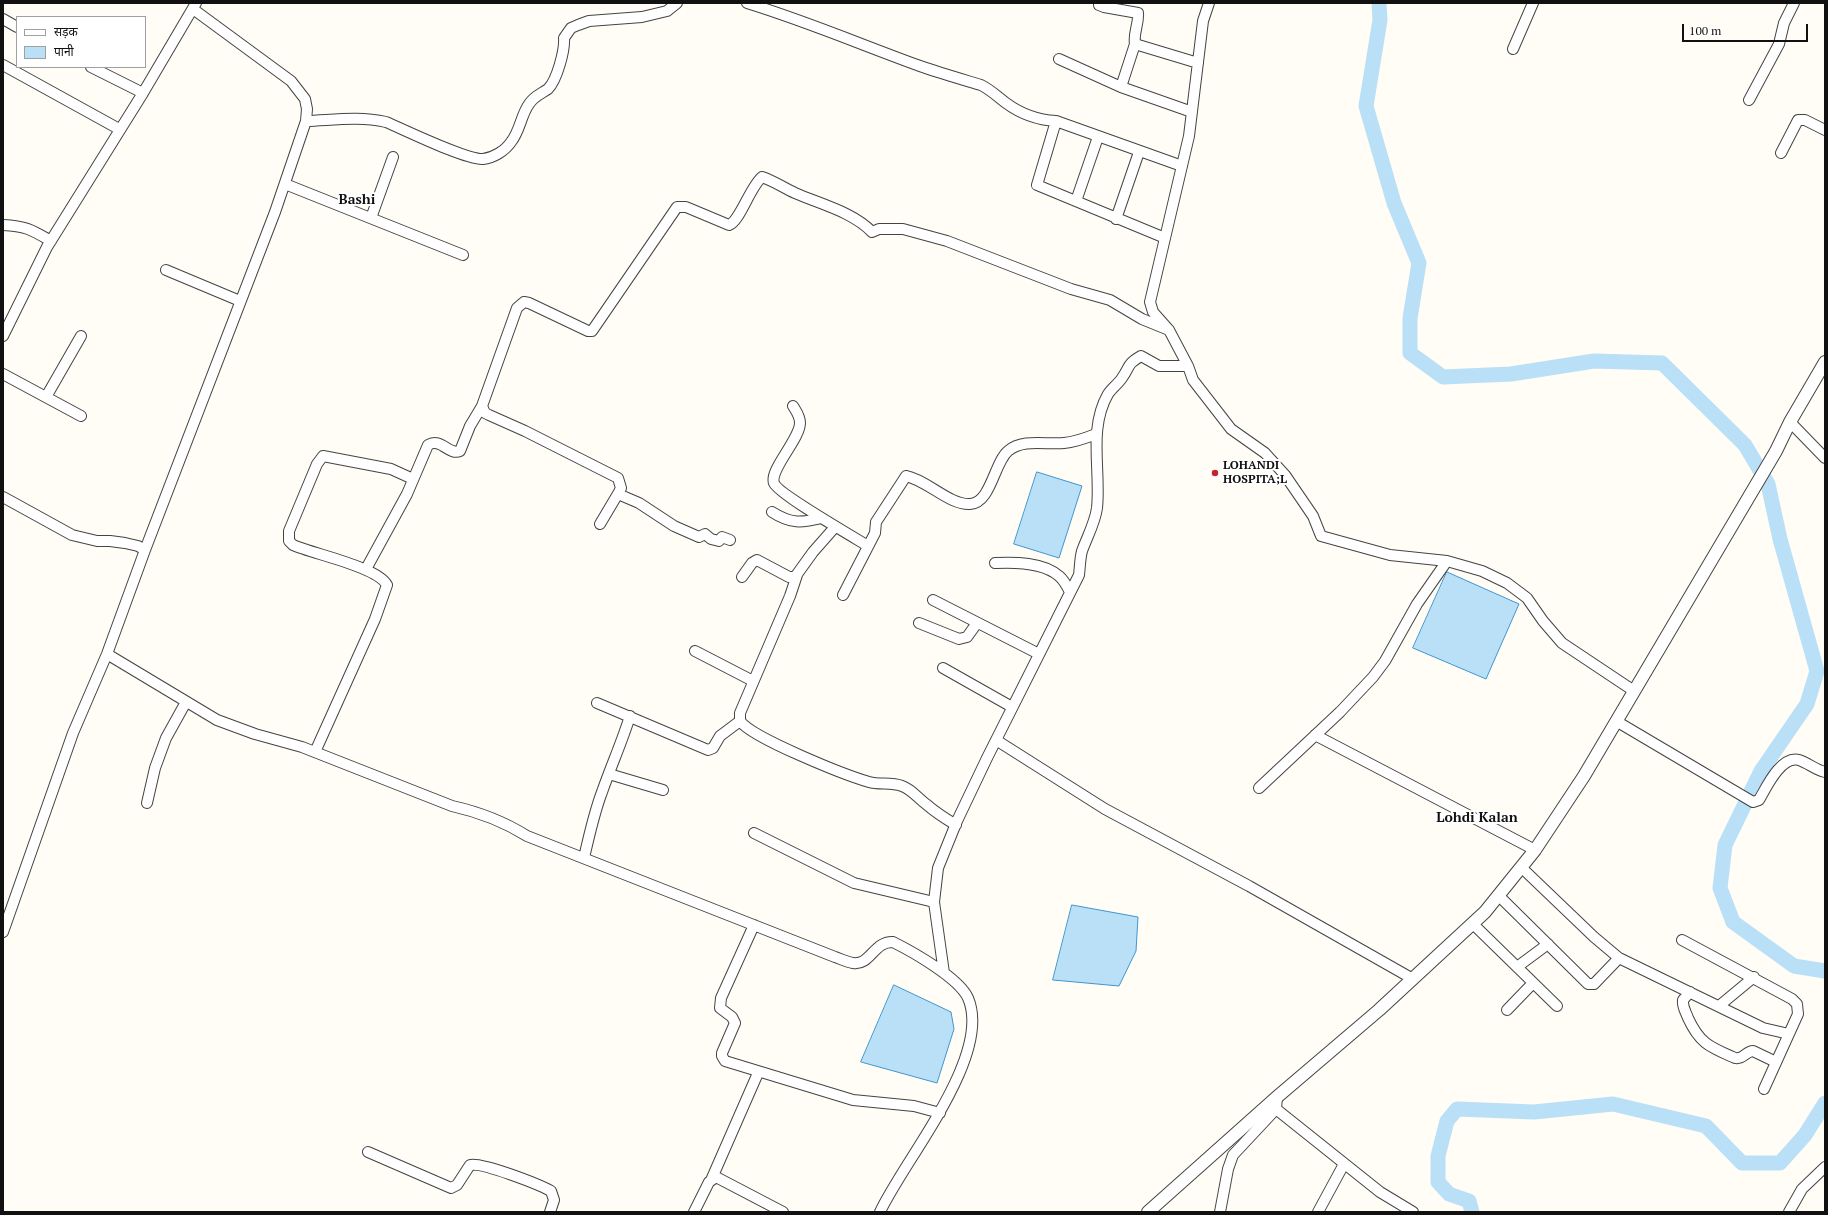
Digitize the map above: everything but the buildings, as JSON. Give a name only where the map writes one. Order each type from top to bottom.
[{"type":"street","points":[[306,121],[357,118],[372,119],[386,122],[473,158],[490,158],[511,143],[529,103],[534,97],[548,88],[553,82],[564,49],[564,38],[571,28],[589,21],[642,17],[667,11],[677,3]]},
{"type":"street","points":[[747,3],[783,14],[941,73],[981,85],[1020,111],[1042,120],[1056,121],[1139,152],[1182,166]]},
{"type":"street","points":[[1099,3],[1099,6],[1138,13],[1139,22],[1134,37],[1135,44],[1122,87]]},
{"type":"street","points":[[1209,3],[1203,20],[1189,136],[1150,302],[1153,312],[1169,330],[1188,366],[1193,380],[1231,429],[1265,453],[1285,475],[1313,516],[1321,536],[1390,556],[1447,561],[1482,571],[1507,583],[1527,598],[1543,621],[1562,642],[1634,691]]},
{"type":"street","points":[[1513,49],[1533,3]]},
{"type":"street","points":[[1749,100],[1779,44],[1784,23],[1794,3]]},
{"type":"street","points":[[3,336],[51,241],[195,6],[291,81],[305,98],[307,109],[306,121],[285,184],[145,550],[107,654],[73,733],[3,932]]},
{"type":"street","points":[[3,20],[16,26]]},
{"type":"street","points":[[1135,44],[1198,62]]},
{"type":"street","points":[[1059,59],[1122,87],[1192,112]]},
{"type":"street","points":[[3,65],[119,129]]},
{"type":"street","points":[[93,68],[143,93]]},
{"type":"street","points":[[1781,153],[1798,120],[1805,120],[1825,130]]},
{"type":"street","points":[[1056,121],[1037,185],[1043,189],[1165,238]]},
{"type":"street","points":[[1076,201],[1098,137]]},
{"type":"street","points":[[1116,218],[1139,152]]},
{"type":"street","points":[[371,218],[393,157]]},
{"type":"street","points":[[366,569],[408,494],[426,448],[431,443],[439,443],[453,452],[460,451],[470,426],[482,406],[506,335],[520,304],[524,302],[529,303],[588,331],[592,331],[677,207],[686,208],[729,225],[734,221],[754,185],[762,177],[783,186],[794,193],[853,218],[872,232],[879,229],[903,229],[947,241],[1071,289],[1110,300],[1142,319],[1169,330]]},
{"type":"street","points":[[285,184],[463,255]]},
{"type":"street","points":[[3,225],[21,225],[51,241]]},
{"type":"street","points":[[166,270],[240,301]]},
{"type":"street","points":[[46,397],[80,336]]},
{"type":"street","points":[[944,974],[934,902],[938,868],[956,825],[996,740],[1079,575],[1082,552],[1090,533],[1097,509],[1098,482],[1096,434],[1098,420],[1108,394],[1122,378],[1129,364],[1141,356],[1159,366],[1188,366]]},
{"type":"street","points":[[1148,1212],[1276,1103],[1413,980],[1473,924],[1522,868],[1572,794],[1634,691],[1776,451],[1790,422],[1825,362]]},
{"type":"street","points":[[3,374],[81,416]]},
{"type":"street","points":[[482,406],[485,413],[525,431],[618,478],[621,488],[600,524]]},
{"type":"street","points":[[793,406],[800,417],[799,430],[778,467],[774,478],[776,487],[835,527],[868,546]]},
{"type":"street","points":[[1790,422],[1825,458]]},
{"type":"street","points":[[842,595],[875,533],[876,522],[906,476],[914,478],[964,504],[972,504],[979,501],[983,496],[1000,461],[1008,451],[1018,446],[1028,444],[1063,444],[1079,441],[1096,434]]},
{"type":"street","points":[[315,752],[386,591],[387,585],[386,581],[366,569],[293,545],[289,541],[289,531],[317,464],[323,456],[391,469],[413,479]]},
{"type":"street","points":[[618,494],[638,503],[674,526],[699,537],[705,534],[715,540],[719,540],[722,537],[730,540]]},
{"type":"street","points":[[3,498],[72,535],[97,541],[126,543],[138,546],[145,550]]},
{"type":"street","points":[[772,512],[783,519],[798,522],[822,518]]},
{"type":"street","points":[[835,527],[813,552],[797,575],[790,596],[740,713],[740,721],[758,735],[810,760],[864,780],[907,788],[936,812],[956,825]]},
{"type":"street","points":[[742,577],[752,563],[757,560],[789,576],[795,577],[797,575]]},
{"type":"street","points":[[1259,788],[1340,712],[1379,669],[1417,604],[1447,561]]},
{"type":"street","points":[[995,563],[1011,562],[1046,569],[1061,577],[1070,592]]},
{"type":"street","points":[[933,600],[1038,654]]},
{"type":"street","points":[[919,623],[959,639],[967,637],[977,623]]},
{"type":"street","points":[[694,651],[753,681]]},
{"type":"street","points":[[107,654],[186,702],[232,727],[315,752],[452,806],[477,812],[510,825],[527,836],[854,963],[861,962],[886,942],[893,942],[935,966],[959,986],[968,997],[971,1011],[971,1029],[968,1051],[950,1094],[940,1113],[895,1183],[880,1212]]},
{"type":"street","points":[[943,668],[1012,707]]},
{"type":"street","points":[[147,803],[166,738],[186,702]]},
{"type":"street","points":[[597,703],[708,750],[713,748],[720,736],[740,721]]},
{"type":"street","points":[[584,858],[590,831],[609,774],[620,749],[630,716]]},
{"type":"street","points":[[1616,721],[1751,801],[1758,802],[1778,770],[1791,760],[1797,760],[1825,772]]},
{"type":"street","points":[[1315,735],[1535,850]]},
{"type":"street","points":[[996,740],[1105,809],[1250,886],[1413,980]]},
{"type":"street","points":[[609,774],[663,790]]},
{"type":"street","points":[[754,833],[854,882],[934,902]]},
{"type":"street","points":[[1522,868],[1594,938],[1619,958],[1762,1028],[1789,1034]]},
{"type":"street","points":[[1499,896],[1590,984],[1594,984],[1619,958]]},
{"type":"street","points":[[754,924],[734,966],[720,1004],[722,1010],[732,1017],[735,1023],[724,1049],[723,1059],[730,1064],[758,1073],[853,1100],[868,1103],[914,1106],[940,1113]]},
{"type":"street","points":[[1473,924],[1557,1006]]},
{"type":"street","points":[[1682,940],[1754,977],[1792,999],[1797,1004],[1798,1014],[1764,1089]]},
{"type":"street","points":[[1517,967],[1548,944]]},
{"type":"street","points":[[1719,1006],[1754,977]]},
{"type":"street","points":[[1507,1010],[1533,982]]},
{"type":"street","points":[[1690,992],[1682,1000],[1683,1006],[1694,1030],[1706,1045],[1735,1058],[1740,1058],[1749,1051],[1753,1051],[1776,1062]]},
{"type":"street","points":[[694,1212],[712,1178],[758,1073]]},
{"type":"street","points":[[1276,1103],[1344,1164],[1380,1192],[1413,1212]]},
{"type":"street","points":[[1220,1212],[1227,1174],[1233,1155],[1276,1103]]},
{"type":"street","points":[[368,1152],[450,1188],[457,1185],[470,1165],[479,1164],[551,1191],[554,1200],[550,1212]]},
{"type":"street","points":[[1318,1212],[1344,1164]]},
{"type":"street","points":[[1789,1212],[1802,1190],[1825,1167]]},
{"type":"street","points":[[712,1178],[721,1178],[783,1212]]},
{"type":"water","points":[[1037,472],[1082,486],[1059,558],[1014,544]]},
{"type":"water","points":[[1447,572],[1519,604],[1486,679],[1413,648]]},
{"type":"water","points":[[1072,905],[1138,917],[1136,951],[1119,986],[1053,980]]},
{"type":"water","points":[[894,985],[951,1012],[954,1029],[937,1083],[861,1062]]},
{"type":"waterway","points":[[1379,3],[1380,20],[1366,106],[1394,203],[1419,263],[1410,318],[1410,353],[1443,377],[1511,374],[1594,361],[1662,363],[1745,445],[1768,484],[1780,539],[1817,671],[1807,704],[1761,771],[1725,845],[1720,888],[1733,922],[1794,966],[1825,971]]},
{"type":"waterway","points":[[1472,1212],[1469,1201],[1449,1194],[1438,1182],[1438,1156],[1447,1121],[1457,1109],[1534,1112],[1613,1104],[1706,1126],[1742,1163],[1780,1163],[1805,1135],[1825,1103]]},
{"type":"place","name":"LOHANDI HOSPITA;L","points":[[1215,473]]},
{"type":"district","name":"Bashi","points":[[357,200]]},
{"type":"district","name":"Lohdi Kalan","points":[[1477,818]]}]
